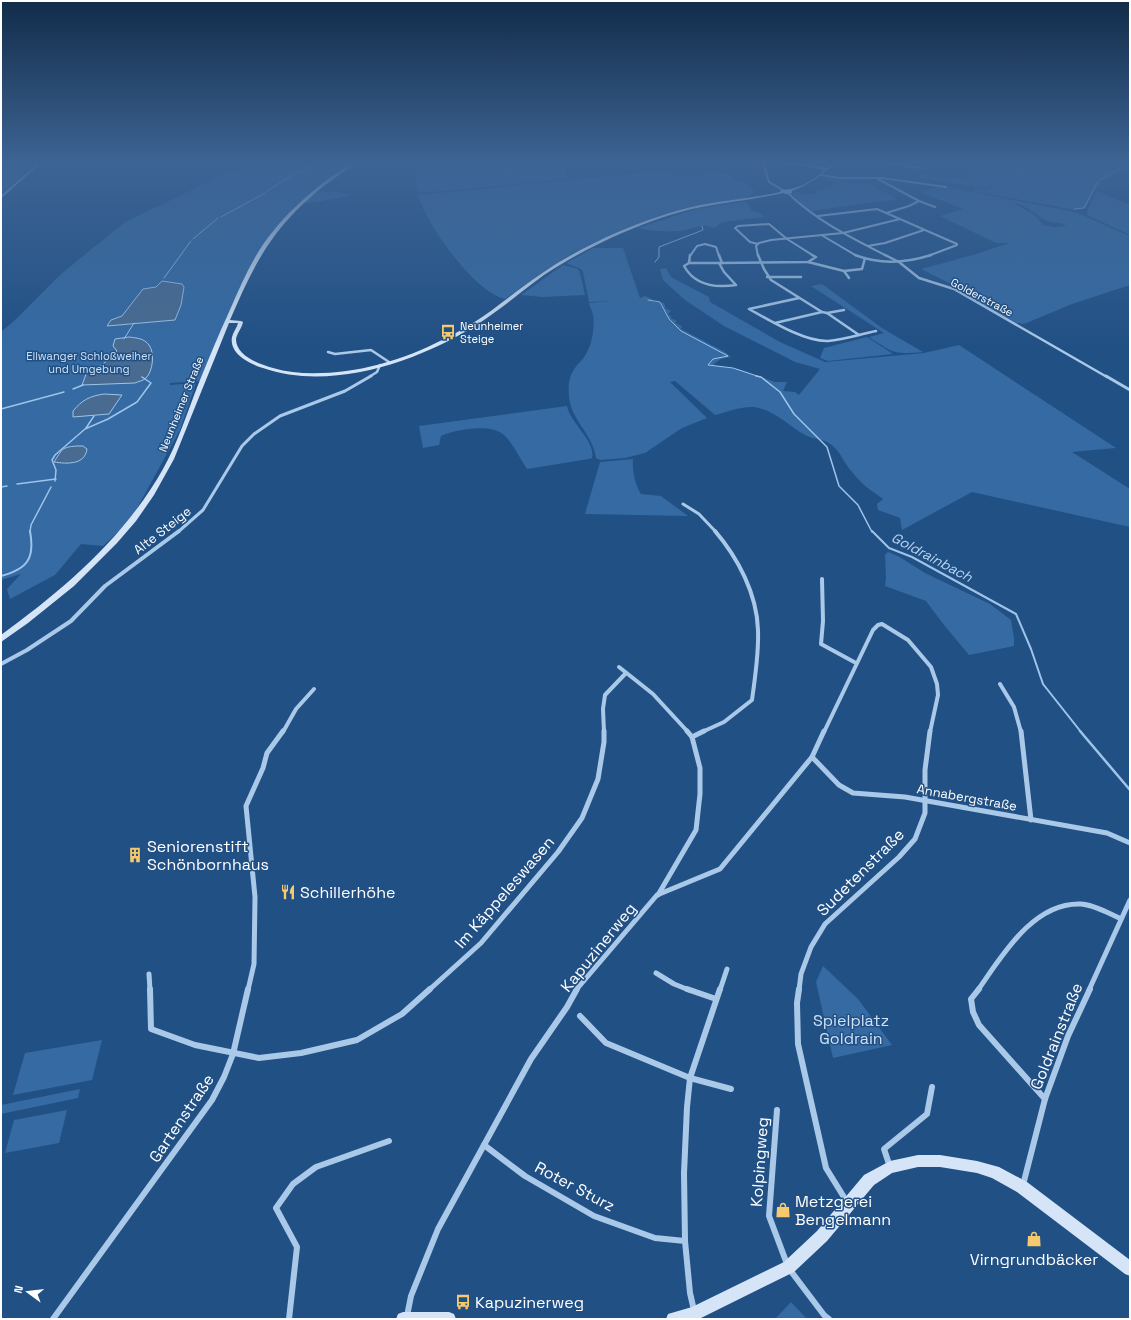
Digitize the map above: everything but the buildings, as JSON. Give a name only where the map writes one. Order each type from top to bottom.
[{"type":"street","name":"Neunheimer Straße","points":[[1,639],[53,600],[85,571],[133,520],[162,476],[177,448],[227,321],[252,266],[282,223]]},
{"type":"street","points":[[227,321],[241,322],[234,339],[234,343],[240,354],[250,361],[270,368],[286,372],[319,375],[352,371],[380,365],[459,333],[492,312],[560,263],[612,236],[647,223]]},
{"type":"street","name":"Golderstraße","points":[[827,223],[843,233],[899,262],[918,278],[954,289],[1130,390]]},
{"type":"street","points":[[808,262],[816,257],[787,239],[769,224],[738,226],[734,228],[750,242],[758,244],[771,240],[787,239],[823,236],[843,233],[885,223]]},
{"type":"street","points":[[823,236],[865,258],[882,262],[917,260],[957,244],[908,223]]},
{"type":"street","points":[[868,246],[924,230]]},
{"type":"street","points":[[689,263],[692,249],[706,244],[716,247],[720,263],[724,272],[734,280],[736,285],[716,286],[692,276],[688,273],[684,266],[689,263],[720,263],[762,263],[808,262],[844,271],[862,269],[865,258]]},
{"type":"street","points":[[758,244],[756,246],[756,252],[767,276],[822,312],[827,313],[844,310]]},
{"type":"street","points":[[844,271],[849,278]]},
{"type":"street","points":[[767,276],[801,277]]},
{"type":"street","points":[[799,298],[749,309],[798,334],[819,340],[828,341],[876,331]]},
{"type":"street","points":[[775,323],[822,312]]},
{"type":"street","points":[[827,313],[859,335]]},
{"type":"street","points":[[328,352],[336,354],[371,350],[390,362]]},
{"type":"street","name":"Alte Steige","points":[[1,664],[27,650],[71,621],[105,586],[181,530],[198,515],[203,510],[242,446],[254,434],[280,416],[345,391],[377,372],[380,365]]},
{"type":"street","points":[[684,504],[701,515],[731,551],[755,607],[758,636],[757,666],[752,700],[724,722],[692,737]]},
{"type":"street","points":[[822,579],[823,621],[821,644],[856,663]]},
{"type":"street","name":"Kapuzinerweg","points":[[407,1319],[411,1296],[438,1229],[531,1059],[567,1007],[576,990],[657,895],[720,869],[812,757],[856,663],[873,630],[878,625]]},
{"type":"street","name":"Sudetenstraße","points":[[848,1204],[826,1168],[804,1076],[798,1044],[797,1003],[801,974],[811,946],[825,924],[899,857],[915,839],[926,813],[925,770],[928,740],[938,695],[937,684],[931,667],[912,644],[887,626],[878,625]]},
{"type":"street","points":[[619,667],[653,694],[692,737],[700,768],[700,794],[696,830],[657,895]]},
{"type":"street","name":"Im Käppeleswasen","points":[[149,974],[151,1028],[195,1045],[233,1054],[259,1058],[287,1055],[357,1040],[402,1014],[481,943],[558,852],[582,818],[598,779],[604,742],[603,709],[605,695],[626,673]]},
{"type":"street","points":[[1000,684],[1014,707],[1020,726],[1031,820]]},
{"type":"street","name":"Gartenstraße","points":[[53,1319],[212,1100],[224,1077],[233,1054],[254,964],[255,897],[246,806],[263,768],[267,753],[288,725],[296,710],[314,689]]},
{"type":"street","name":"Annabergstraße","points":[[812,757],[839,785],[853,793],[926,801],[1107,834],[1130,843]]},
{"type":"street","name":"Goldrainstraße","points":[[1022,1187],[1045,1099],[1068,1036],[1130,900]]},
{"type":"street","points":[[1045,1099],[979,1025],[973,1012],[971,999],[1018,935],[1031,923],[1052,910],[1065,905],[1080,904],[1101,909],[1121,919]]},
{"type":"street","points":[[695,1317],[685,1241],[684,1173],[687,1107],[690,1078],[726,969]]},
{"type":"street","points":[[656,973],[674,984],[716,999]]},
{"type":"street","points":[[580,1016],[606,1043],[690,1078],[731,1089]]},
{"type":"street","points":[[890,1167],[884,1149],[927,1114],[932,1087]]},
{"type":"street","name":"Kolpingweg","points":[[777,1110],[769,1216],[789,1267],[824,1315],[829,1319]]},
{"type":"street","points":[[289,1319],[297,1248],[276,1208],[293,1184],[316,1167],[389,1141]]},
{"type":"street","name":"Roter Sturz","points":[[484,1145],[525,1176],[594,1216],[655,1238],[685,1241]]},
{"type":"street","points":[[673,1319],[695,1317],[789,1267],[822,1236],[869,1180],[890,1167],[918,1161],[940,1161],[977,1167],[994,1172],[1022,1187],[1130,1270]]},
{"type":"street","points":[[403,1319],[449,1319]]},
{"type":"green space","name":"Ellwanger Schloßweiher und Umgebung","points":[[124,223],[281,223],[269,237],[252,266],[202,381],[170,383],[170,385],[196,383],[180,430],[130,521],[103,546],[81,544],[55,575],[10,599],[7,589],[21,574],[1,580],[1,332],[61,274]]},
{"type":"green space","points":[[431,223],[648,223],[596,242],[573,253],[505,299],[492,294],[466,271],[453,256]]},
{"type":"green space","points":[[654,223],[721,223],[714,228],[709,226],[701,226],[680,231],[659,231],[638,228]]},
{"type":"green space","points":[[954,223],[1041,223],[1043,225],[1055,227],[1066,226],[1055,223],[1099,223],[1130,236],[1130,285],[1072,304],[1024,324],[1017,323],[957,290],[959,288],[921,269],[1009,243],[996,243]]},
{"type":"green space","points":[[1103,223],[1130,223],[1130,235]]},
{"type":"green space","points":[[593,248],[623,248],[640,298],[645,296],[653,301],[664,303],[666,309],[671,311],[668,314],[671,318],[677,321],[675,323],[682,326],[681,329],[725,352],[731,357],[721,359],[714,365],[739,369],[775,382],[787,382],[783,391],[795,392],[799,395],[820,369],[795,362],[724,326],[685,300],[663,280],[660,269],[666,268],[671,277],[709,297],[710,302],[780,342],[825,362],[924,353],[959,345],[1116,448],[1072,452],[1130,489],[1130,527],[972,492],[902,530],[900,518],[878,510],[877,504],[883,499],[860,481],[830,443],[805,435],[774,414],[761,408],[744,407],[715,415],[675,381],[670,382],[707,418],[682,428],[645,453],[625,458],[600,460],[596,458],[591,441],[577,419],[570,403],[569,384],[573,371],[585,356],[591,340],[594,320],[589,303],[609,301],[589,302],[583,272],[581,269],[566,263]]},
{"type":"green space","points":[[563,265],[578,269],[585,295],[542,297],[521,295]]},
{"type":"green space","points":[[822,284],[882,328],[923,352],[899,353],[883,347],[869,337],[884,333],[811,286]]},
{"type":"green space","points":[[867,337],[893,354],[828,361],[820,358],[824,348]]},
{"type":"green space","points":[[567,406],[573,419],[590,445],[592,458],[527,469],[513,446],[504,435],[498,431],[482,428],[464,429],[447,433],[441,436],[439,445],[423,448],[419,426]]},
{"type":"green space","points":[[633,459],[634,477],[641,494],[661,496],[688,516],[585,514],[600,462]]},
{"type":"green space","points":[[888,552],[898,556],[925,573],[990,604],[1011,620],[1014,646],[969,655],[926,601],[885,586],[885,555]]},
{"type":"green space","name":"Spielplatz Goldrain","points":[[823,966],[858,999],[892,1045],[833,1058],[816,982]]},
{"type":"green space","points":[[102,1040],[92,1080],[13,1095],[25,1053]]},
{"type":"green space","points":[[80,1089],[78,1098],[1,1114],[1,1105]]},
{"type":"green space","points":[[67,1110],[59,1143],[5,1153],[14,1120]]},
{"type":"green space","points":[[791,1302],[807,1319],[775,1319]]},
{"type":"shaded area","points":[[162,281],[182,284],[184,287],[181,305],[175,320],[107,326],[111,320],[122,316],[143,289],[156,287]]},
{"type":"shaded area","points":[[129,337],[142,340],[151,348],[153,357],[152,367],[146,378],[135,383],[82,385],[88,369],[101,366],[117,351],[113,346],[115,339]]},
{"type":"shaded area","points":[[104,394],[122,395],[109,414],[73,417],[73,411],[83,401],[90,397]]},
{"type":"shaded area","points":[[83,446],[87,449],[86,454],[79,461],[70,463],[54,462],[62,450],[68,447]]},
{"type":"waterway","points":[[193,239],[213,223]]},
{"type":"waterway","name":"Goldrainbach","points":[[655,262],[659,257],[659,247],[703,230],[702,226]]},
{"type":"waterway","points":[[164,278],[191,241]]},
{"type":"waterway","name":"Goldrainbach","points":[[648,300],[654,301]]},
{"type":"waterway","name":"Goldrainbach","points":[[655,301],[660,302],[669,319],[681,331],[728,356],[713,359],[708,365],[733,368],[758,376]]},
{"type":"waterway","points":[[124,339],[134,323]]},
{"type":"waterway","name":"Goldrainbach","points":[[758,376],[780,392],[794,414],[827,447],[839,486],[858,505],[872,532]]},
{"type":"waterway","points":[[55,479],[56,470],[52,460],[55,455],[85,429],[108,419],[137,402],[151,383],[142,377]]},
{"type":"waterway","points":[[73,389],[83,385]]},
{"type":"waterway","points":[[1,409],[64,392]]},
{"type":"waterway","points":[[86,428],[94,416]]},
{"type":"waterway","points":[[17,484],[55,479]]},
{"type":"waterway","points":[[1,487],[7,486]]},
{"type":"waterway","points":[[30,532],[31,525],[51,487]]},
{"type":"waterway","name":"Goldrainbach","points":[[872,531],[889,548],[912,557],[1016,614],[1031,649],[1043,684],[1081,732]]},
{"type":"waterway","points":[[1,576],[18,570],[28,561],[31,548],[30,532]]},
{"type":"waterway","name":"Goldrainbach","points":[[1080,731],[1130,790]]},
{"type":"place","name":"Neunheimer Steige","points":[[448,332]]},
{"type":"place","name":"Seniorenstift Schönbornhaus","points":[[135,855]]},
{"type":"place","name":"Schillerhöhe","points":[[288,892]]},
{"type":"place","name":"Metzgerei Bengelmann","points":[[783,1210]]},
{"type":"place","name":"Virngrundbäcker","points":[[1034,1239]]},
{"type":"place","name":"Kapuzinerweg","points":[[463,1302]]}]
